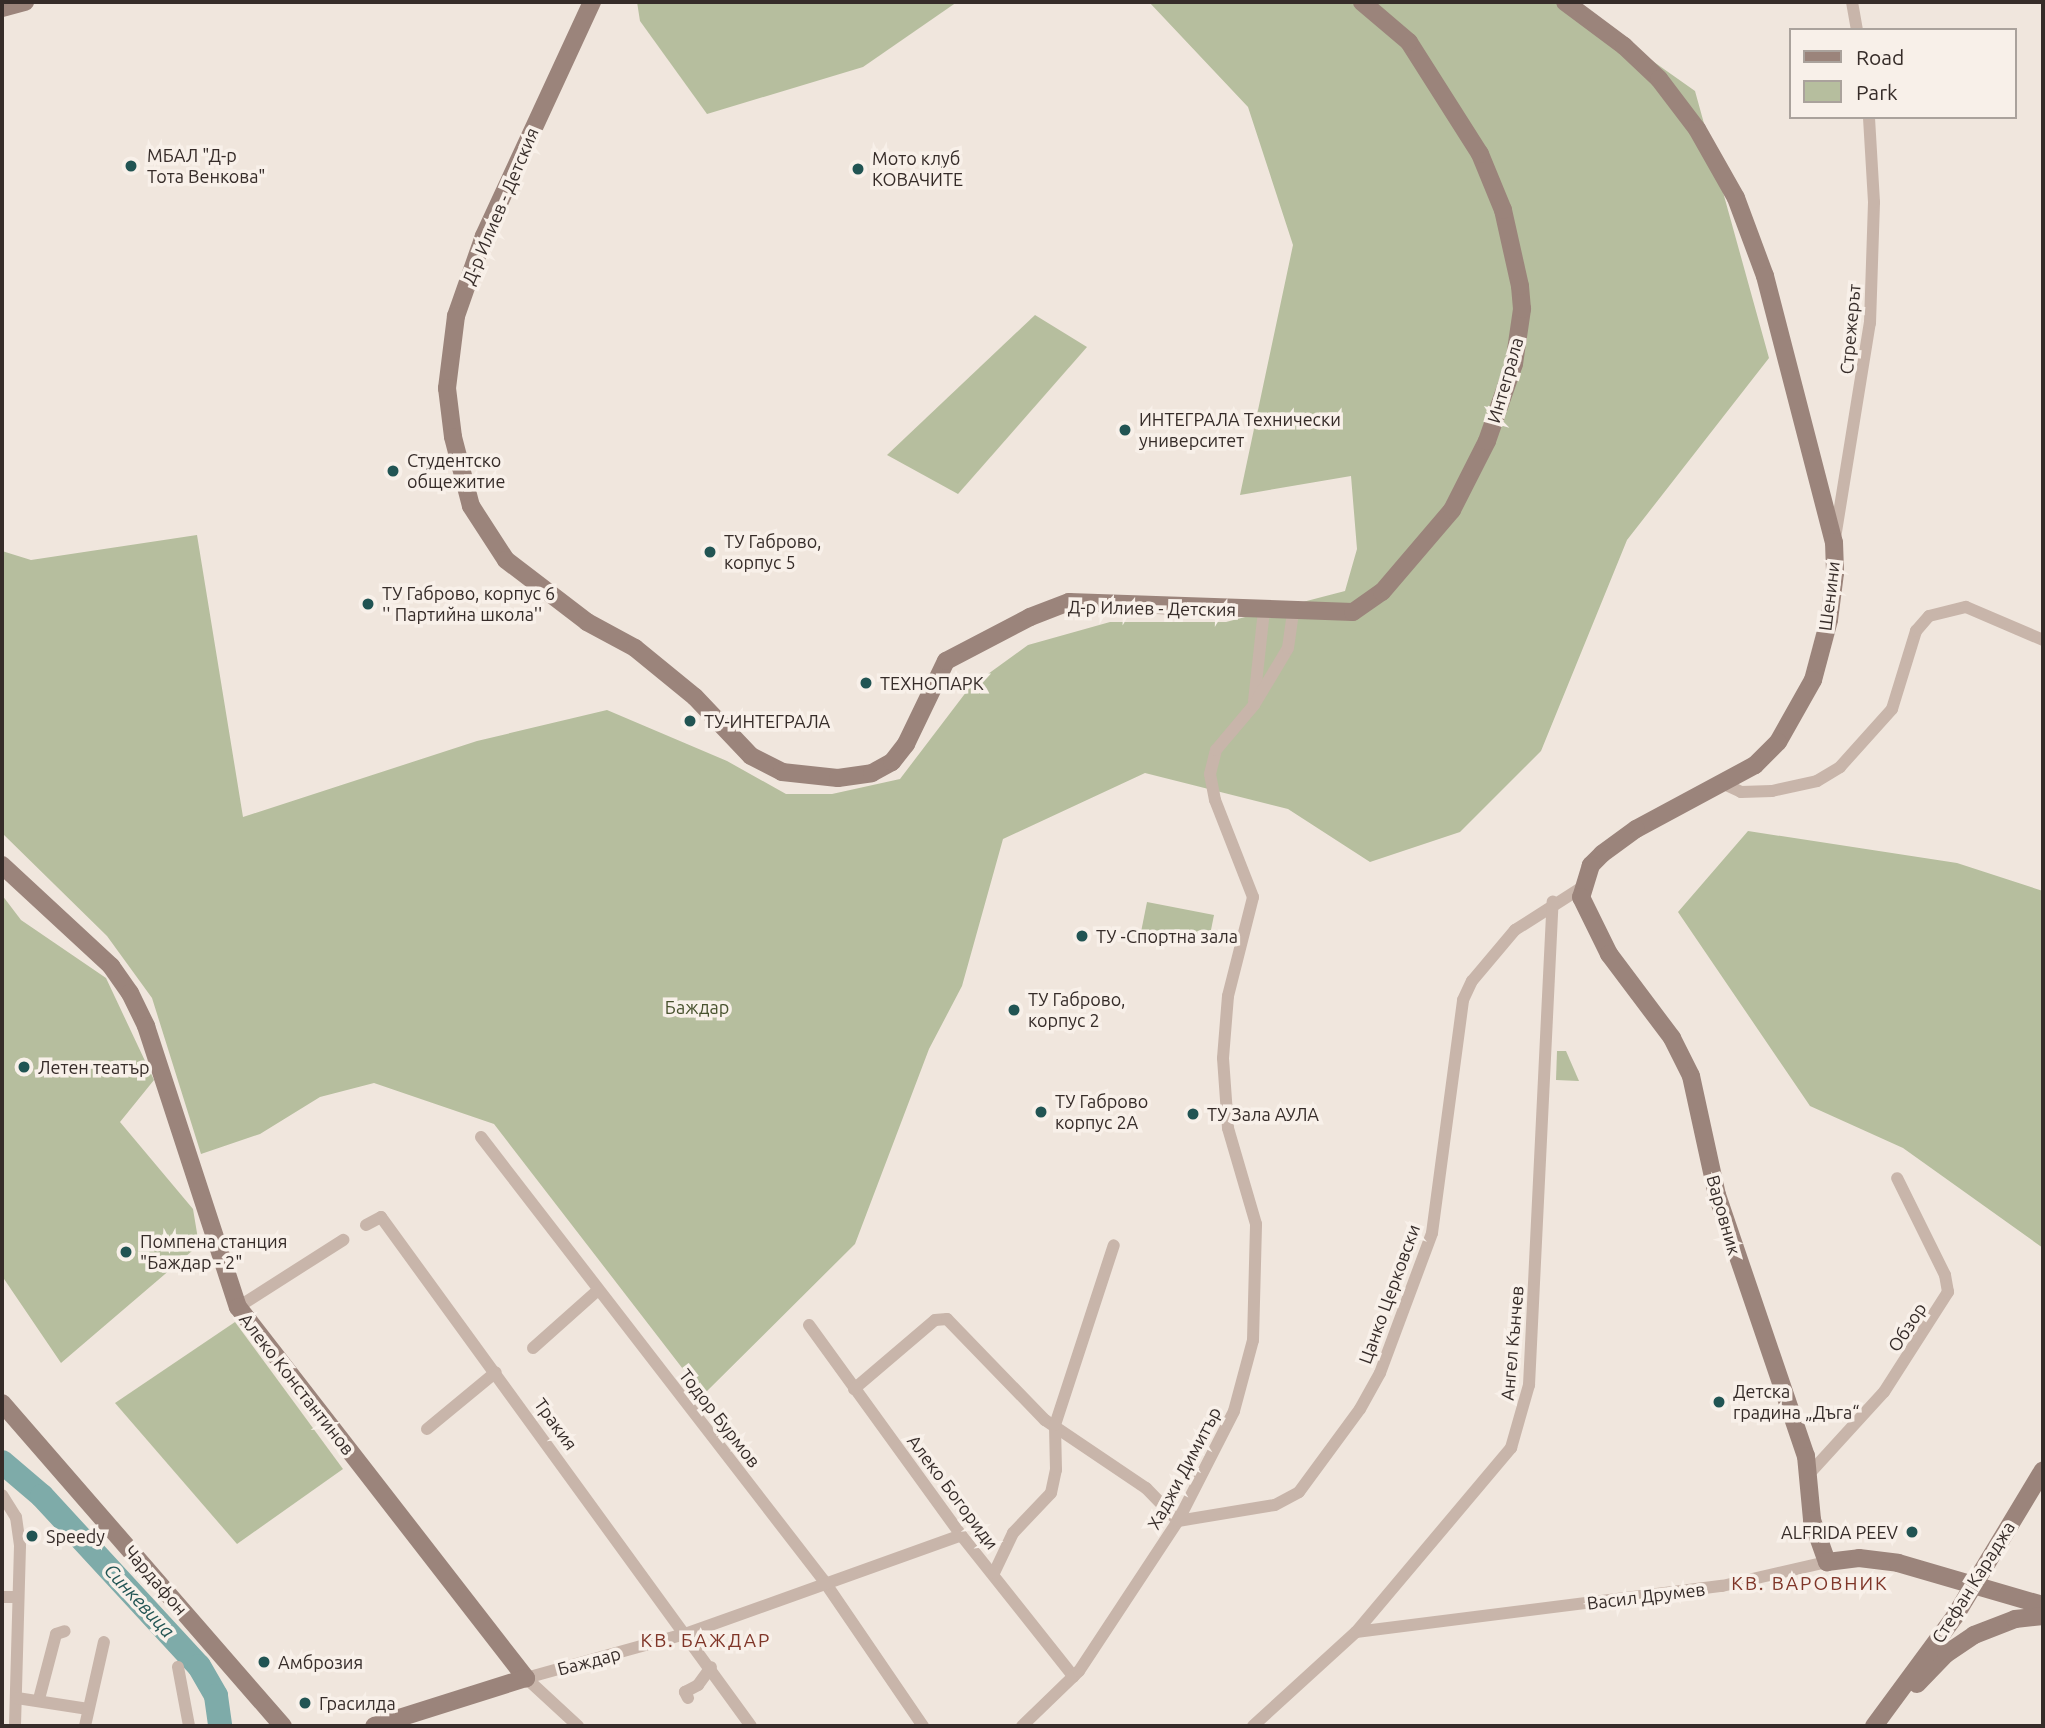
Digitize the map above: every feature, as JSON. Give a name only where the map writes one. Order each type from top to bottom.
[{"type":"street","points":[[2,8],[25,2]]},
{"type":"street","name":"Д-р Илиев - Детския","points":[[592,2],[471,268],[448,361],[450,419],[466,490],[477,518],[506,560],[587,622],[635,648],[695,697],[738,745],[760,762],[790,774],[824,777],[863,775],[892,762],[906,744],[927,692],[946,661],[1030,617],[1069,602],[1293,612]]},
{"type":"street","name":"Интеграла","points":[[1293,612],[1353,611],[1363,606],[1408,565],[1452,510],[1497,416],[1514,365],[1522,309],[1503,210],[1480,154],[1409,42],[1362,2]]},
{"type":"street","name":"Шенини","points":[[1565,2],[1616,39],[1659,79],[1712,153],[1757,252],[1834,542],[1836,573],[1829,620],[1802,705],[1765,757],[1617,842],[1591,866],[1581,888]]},
{"type":"street","points":[[1852,2],[1857,28]]},
{"type":"street","name":"Стрежерът","points":[[1834,542],[1870,323],[1874,202],[1869,119]]},
{"type":"street","points":[[1722,783],[1749,793],[1772,791],[1817,780],[1840,767],[1892,709],[1916,631],[1929,616],[1966,607],[2043,640]]},
{"type":"street","points":[[1254,705],[1264,611]]},
{"type":"street","name":"Хаджи Димитър","points":[[1022,1726],[1074,1677],[1178,1521],[1234,1411],[1253,1340],[1256,1224],[1228,1128],[1223,1058],[1228,996],[1253,897],[1215,800],[1210,774],[1216,750],[1254,705],[1288,648],[1293,612]]},
{"type":"street","name":"Алеко Константинов","points":[[2,865],[111,966],[130,993],[146,1026],[238,1307],[526,1678],[578,1726]]},
{"type":"street","name":"Цанко Церковски","points":[[1178,1521],[1286,1501],[1299,1492],[1360,1409],[1392,1347],[1432,1233],[1463,1000],[1498,948],[1553,902],[1581,888]]},
{"type":"street","name":"Варовник","points":[[1581,888],[1586,912],[1609,954],[1686,1061],[1717,1195],[1809,1474],[1812,1520],[1827,1562]]},
{"type":"street","name":"Ангел Кънчев","points":[[1253,1726],[1356,1632],[1511,1448],[1529,1385],[1539,1230],[1553,902]]},
{"type":"street","name":"Тодор Бурмов","points":[[481,1137],[824,1581],[923,1726]]},
{"type":"street","name":"Обзор","points":[[1809,1474],[1884,1392],[1948,1292],[1945,1275],[1898,1178]]},
{"type":"street","name":"Тракия","points":[[366,1225],[381,1217],[688,1633],[751,1726]]},
{"type":"street","points":[[238,1307],[343,1240]]},
{"type":"street","points":[[994,1573],[1013,1533],[1051,1493],[1056,1470],[1055,1425],[1114,1245]]},
{"type":"street","points":[[533,1348],[598,1290]]},
{"type":"street","points":[[854,1389],[935,1320],[947,1319],[1045,1420],[1146,1488],[1178,1521]]},
{"type":"street","name":"Алеко Богориди","points":[[809,1325],[961,1535],[994,1573],[1074,1677]]},
{"type":"street","points":[[427,1429],[496,1372]]},
{"type":"street","name":"Чардафон","points":[[2,1403],[282,1726]]},
{"type":"street","name":"Стефан Караджа","points":[[1875,1726],[1974,1586],[2043,1470]]},
{"type":"street","points":[[2,1495],[19,1530],[15,1726]]},
{"type":"street","name":"Баждар","points":[[374,1726],[526,1678],[688,1633],[824,1581],[961,1535]]},
{"type":"street","name":"Васил Друмев","points":[[1356,1632],[1722,1586],[1827,1562],[1859,1558],[1898,1563],[2043,1605]]},
{"type":"street","points":[[2,1597],[18,1597]]},
{"type":"street","points":[[1875,1726],[1959,1644],[1992,1627],[2043,1616]]},
{"type":"street","points":[[39,1699],[56,1634],[65,1631]]},
{"type":"street","points":[[85,1726],[104,1642]]},
{"type":"street","points":[[178,1667],[189,1726]]},
{"type":"street","points":[[688,1698],[685,1692],[698,1685],[711,1667]]},
{"type":"street","points":[[17,1698],[39,1699],[88,1709]]},
{"type":"green space","points":[[637,2],[957,2],[863,67],[707,114],[640,21]]},
{"type":"green space","points":[[1149,2],[1569,2],[1695,91],[1769,358],[1627,540],[1541,751],[1460,832],[1370,862],[1288,809],[1145,773],[1003,839],[962,986],[929,1049],[855,1244],[703,1395],[494,1124],[374,1083],[320,1097],[260,1134],[201,1154],[152,998],[107,936],[2,833],[2,551],[31,560],[197,535],[243,817],[477,741],[607,710],[727,761],[786,794],[832,794],[900,779],[970,687],[1028,645],[1110,622],[1226,622],[1345,591],[1357,549],[1351,476],[1240,495],[1293,245],[1248,107]]},
{"type":"green space","points":[[1035,315],[1087,347],[958,494],[887,455]]},
{"type":"green space","points":[[1748,831],[1957,863],[2043,891],[2043,1248],[1903,1148],[1810,1106],[1678,912]]},
{"type":"green space","points":[[2,895],[21,920],[106,978],[154,1080],[120,1122],[193,1209],[199,1245],[61,1363],[2,1276]]},
{"type":"green space","points":[[1147,902],[1214,915],[1208,945],[1141,932]]},
{"type":"green space","points":[[1557,1051],[1566,1051],[1579,1081],[1556,1080]]},
{"type":"green space","points":[[235,1322],[343,1469],[237,1544],[115,1403]]},
{"type":"waterway","name":"Синкевица","points":[[2,1462],[42,1496],[199,1666],[216,1696],[220,1726]]},
{"type":"place","name":"МБАЛ \"Д-р Тота Венкова\"","points":[[131,166]]},
{"type":"place","name":"Мото клуб КОВАЧИТЕ","points":[[858,169]]},
{"type":"place","name":"ИНТЕГРАЛА Технически университет","points":[[1125,430]]},
{"type":"place","name":"Студентско общежитие","points":[[393,471]]},
{"type":"place","name":"ТУ Габрово, корпус 5","points":[[710,552]]},
{"type":"place","name":"ТУ Габрово, корпус 6 '' Партийна школа''","points":[[368,604]]},
{"type":"place","name":"ТЕХНОПАРК","points":[[866,683]]},
{"type":"place","name":"ТУ-ИНТЕГРАЛА","points":[[690,721]]},
{"type":"place","name":"ТУ -Спортна зала","points":[[1082,936]]},
{"type":"place","name":"ТУ Габрово, корпус 2","points":[[1014,1010]]},
{"type":"place","name":"Летен театър","points":[[24,1067]]},
{"type":"place","name":"ТУ Габрово корпус 2А","points":[[1041,1112]]},
{"type":"place","name":"ТУ Зала АУЛА","points":[[1193,1114]]},
{"type":"place","name":"Помпена станция \"Баждар - 2\"","points":[[126,1252]]},
{"type":"place","name":"Детска градина „Дъга“","points":[[1719,1402]]},
{"type":"place","name":"ALFRIDA PEEV","points":[[1912,1532]]},
{"type":"place","name":"Speedy","points":[[32,1536]]},
{"type":"place","name":"Амброзия","points":[[264,1662]]},
{"type":"place","name":"Грасилда","points":[[305,1703]]},
{"type":"district","name":"КВ. ВАРОВНИК","points":[[1810,1584]]},
{"type":"district","name":"КВ. БАЖДАР","points":[[706,1641]]}]
